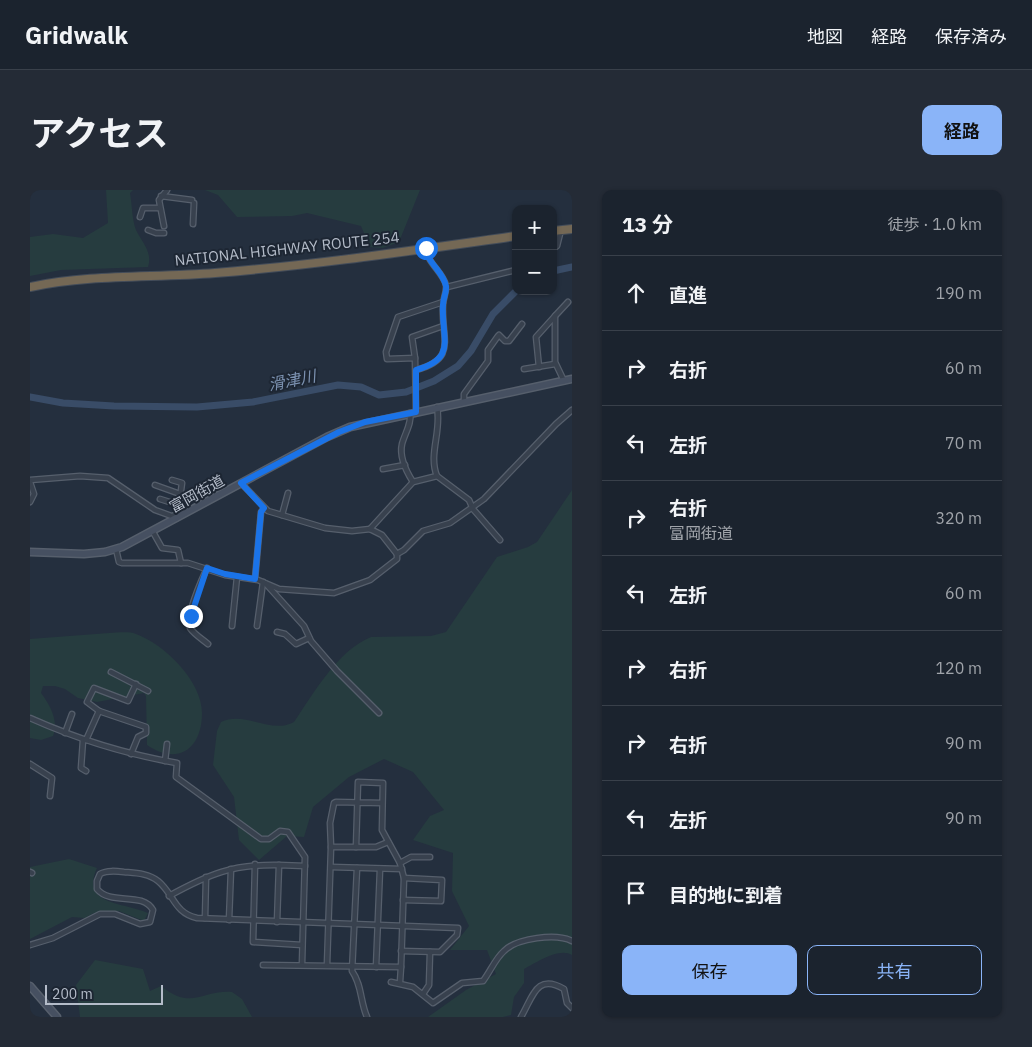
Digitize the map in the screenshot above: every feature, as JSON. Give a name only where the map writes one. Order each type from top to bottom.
[{"type":"highway","points":[[557,231],[572,228]]},
{"type":"highway","name":"NATIONAL HIGHWAY ROUTE 254","points":[[30,287],[85,279],[213,273],[272,268],[512,237]]},
{"type":"street","points":[[164,226],[159,208],[161,196],[167,190]]},
{"type":"street","points":[[161,196],[193,202],[193,224]]},
{"type":"street","points":[[140,217],[143,208],[159,208]]},
{"type":"street","points":[[148,230],[164,233]]},
{"type":"street","points":[[416,371],[436,362],[443,355],[442,302],[447,287],[443,278],[427,257],[426,248]]},
{"type":"street","points":[[447,287],[512,271]]},
{"type":"street","points":[[415,358],[391,360],[385,357],[398,317],[442,302]]},
{"type":"street","points":[[538,367],[536,337],[568,302]]},
{"type":"street","points":[[555,316],[555,364],[569,382]]},
{"type":"street","points":[[464,402],[464,394],[488,361],[488,350],[498,336],[508,341],[522,324]]},
{"type":"street","points":[[413,482],[405,465],[402,445],[414,404],[416,371],[412,337],[443,326]]},
{"type":"street","points":[[524,369],[555,364]]},
{"type":"street","name":"富岡街道","points":[[30,552],[84,554],[116,549],[153,532],[176,517],[339,432],[365,422],[569,382]]},
{"type":"street","points":[[437,407],[439,426],[433,454],[437,476],[464,496],[500,540]]},
{"type":"street","points":[[116,549],[119,562],[122,563],[181,563],[237,577],[255,579],[290,591],[338,593],[374,578],[396,559],[397,554],[404,550],[423,531],[450,523],[484,499],[556,424],[572,410]]},
{"type":"street","points":[[383,469],[405,465]]},
{"type":"street","points":[[30,502],[34,494],[30,481],[80,476],[108,478],[155,510],[176,517],[182,483],[172,480]]},
{"type":"street","points":[[370,529],[413,482],[437,476]]},
{"type":"street","points":[[241,483],[264,508],[325,528],[347,531],[370,529],[382,535],[397,554]]},
{"type":"street","points":[[155,485],[180,494]]},
{"type":"street","points":[[282,515],[288,493]]},
{"type":"street","points":[[160,498],[178,505]]},
{"type":"street","points":[[255,579],[261,512],[264,508]]},
{"type":"street","points":[[153,532],[161,547],[178,550],[181,563]]},
{"type":"street","points":[[207,568],[196,594],[189,624],[191,629],[208,644]]},
{"type":"street","points":[[232,626],[237,577]]},
{"type":"street","points":[[257,626],[263,582]]},
{"type":"street","points":[[263,582],[304,626],[309,638],[337,671],[379,713]]},
{"type":"street","points":[[277,632],[285,634],[296,644],[309,638]]},
{"type":"street","points":[[111,672],[148,691]]},
{"type":"street","points":[[131,754],[138,737],[146,733],[146,727],[99,710],[87,702],[94,688],[128,701],[136,684]]},
{"type":"street","points":[[86,771],[80,768],[84,740],[99,710]]},
{"type":"street","points":[[64,733],[72,714]]},
{"type":"street","points":[[30,718],[84,740],[131,754],[177,763],[176,777],[260,840],[269,840],[280,830],[288,832],[303,851],[305,866],[302,964]]},
{"type":"street","points":[[69,723],[74,725]]},
{"type":"street","points":[[165,761],[167,744]]},
{"type":"street","points":[[30,764],[52,778],[50,796]]},
{"type":"street","points":[[356,847],[358,782],[382,783],[382,827],[400,863],[404,878],[400,982]]},
{"type":"street","points":[[327,965],[332,805],[336,802],[382,803]]},
{"type":"street","points":[[331,846],[376,847],[388,842]]},
{"type":"street","points":[[400,863],[411,857],[430,857]]},
{"type":"street","points":[[169,896],[206,877],[231,869],[255,864],[305,866]]},
{"type":"street","points":[[255,864],[254,943],[302,945]]},
{"type":"street","points":[[277,922],[279,865]]},
{"type":"street","points":[[331,867],[402,869]]},
{"type":"street","points":[[357,868],[352,971],[359,982],[360,996],[367,1017]]},
{"type":"street","points":[[229,920],[231,869]]},
{"type":"street","points":[[376,967],[380,869]]},
{"type":"street","points":[[30,945],[53,938],[100,914],[115,914],[140,924],[150,922],[153,910],[148,904],[108,896],[100,892],[96,881],[104,872],[117,871],[152,877],[161,884],[177,908],[186,914],[205,918],[458,928],[457,935],[442,951],[401,951]]},
{"type":"street","points":[[205,918],[206,877]]},
{"type":"street","points":[[403,900],[442,901],[442,880],[404,878]]},
{"type":"street","points":[[391,982],[400,982],[423,994],[433,1003],[459,984],[483,981],[502,952],[510,947],[551,936],[562,936],[572,941]]},
{"type":"street","points":[[423,994],[429,985],[430,952]]},
{"type":"street","points":[[263,965],[302,964],[401,967]]},
{"type":"street","points":[[521,1017],[536,989],[544,984],[553,983],[564,989],[567,1003],[572,1008]]},
{"type":"street","points":[[30,986],[57,1017]]},
{"type":"green space","points":[[106,190],[133,190],[130,193],[134,222],[136,230],[148,252],[148,267],[61,270],[30,276],[30,237],[53,234],[83,238],[108,223]]},
{"type":"green space","points":[[205,190],[420,190],[399,242],[383,248],[370,247],[361,226],[307,213],[292,216],[237,217],[218,195]]},
{"type":"green space","points":[[572,490],[572,955],[567,953],[554,954],[524,969],[524,983],[514,997],[511,1015],[503,1017],[428,1017],[466,990],[496,974],[487,950],[450,950],[469,926],[452,891],[453,853],[413,840],[430,816],[444,810],[413,772],[384,759],[349,777],[313,807],[304,837],[287,836],[259,860],[239,840],[234,797],[213,765],[217,731],[221,722],[230,719],[249,720],[276,726],[294,722],[337,662],[359,643],[371,637],[431,636],[446,632],[497,557],[528,547],[537,542]]},
{"type":"green space","points":[[133,633],[158,646],[180,665],[196,689],[202,713],[201,726],[193,744],[186,750],[178,754],[169,754],[147,745],[146,696],[144,693],[97,702],[78,698],[65,689],[55,686],[43,686],[41,693],[53,713],[55,730],[53,736],[41,740],[30,738],[30,639]]},
{"type":"green space","points":[[69,859],[97,868],[93,880],[94,889],[99,896],[116,904],[148,913],[144,921],[119,911],[94,913],[85,918],[72,917],[30,939],[30,867]]},
{"type":"green space","points":[[95,960],[143,969],[150,991],[161,986],[181,997],[189,998],[221,992],[232,992],[242,999],[252,1017],[80,1017],[76,985]]},
{"type":"waterway","name":"滑津川","points":[[557,270],[572,267]]},
{"type":"waterway","name":"滑津川","points":[[30,397],[63,403],[197,407],[253,402],[338,385],[361,387],[379,395],[406,392],[434,381],[458,366],[471,351],[493,314],[512,295]]},
{"type":"route","points":[[191,616],[196,594],[207,568],[237,577],[255,579],[261,511],[264,508],[241,483],[327,437],[350,427],[365,422],[416,412],[414,405],[416,370],[436,362],[441,358],[444,351],[442,302],[447,287],[443,278],[427,257],[426,248]]}]
